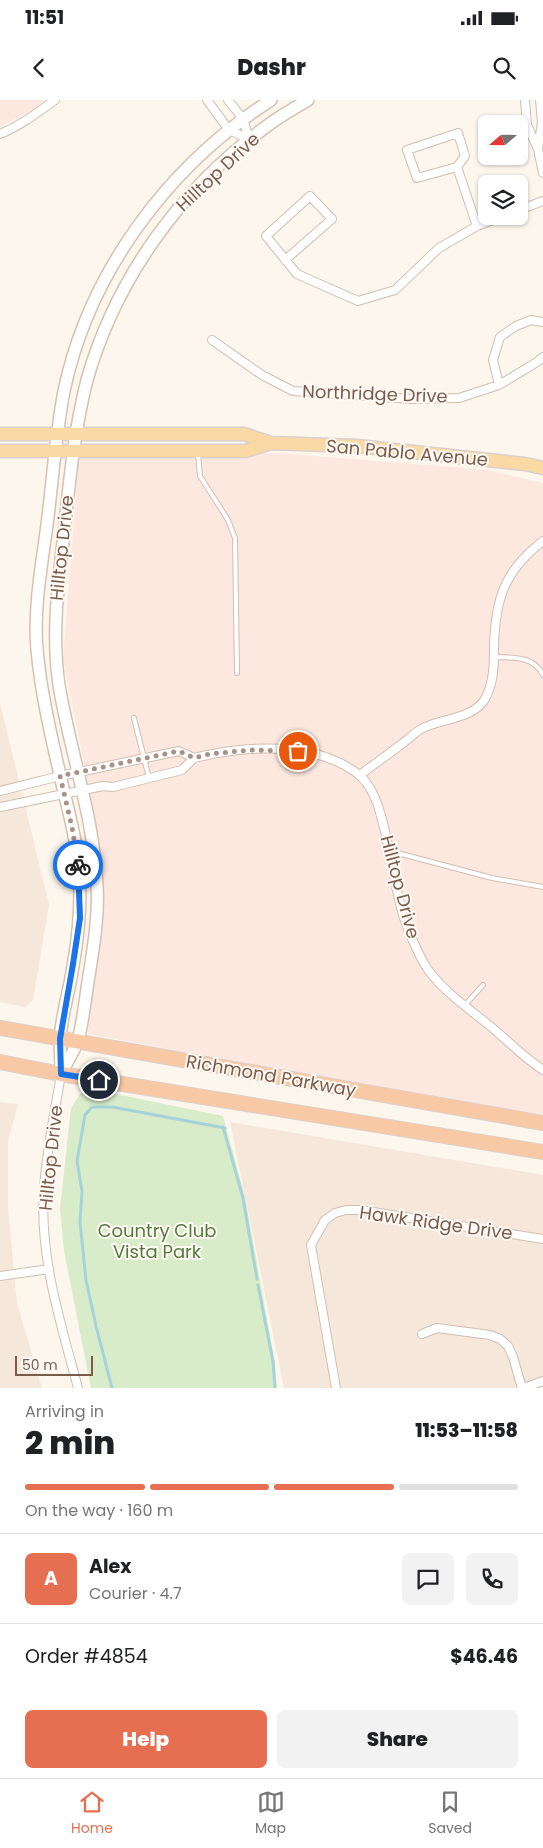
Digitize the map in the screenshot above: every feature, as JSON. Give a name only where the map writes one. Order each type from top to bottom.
[{"type":"highway","name":"Richmond Parkway","points":[[0,1028],[543,1123]]},
{"type":"highway","name":"Richmond Parkway","points":[[0,1062],[61,1074],[543,1152]]},
{"type":"main road","name":"Hilltop Drive","points":[[61,1074],[60,1039],[77,940],[80,894],[77,850],[40,679],[36,645],[38,604],[54,451],[64,391],[73,360],[94,304],[109,274],[145,216],[167,189],[207,148],[270,100]]},
{"type":"main road","name":"Hilltop Drive","points":[[61,1074],[78,1042],[98,911],[96,864],[83,791],[60,687],[55,629],[73,451],[87,382],[98,345],[115,306],[139,262],[179,205],[249,139],[308,100]]},
{"type":"main road","name":"San Pablo Avenue","points":[[0,434],[244,434],[271,442],[357,446],[525,464],[543,468]]},
{"type":"main road","name":"San Pablo Avenue","points":[[0,451],[245,451],[271,442]]},
{"type":"street","points":[[0,134],[34,116],[55,100]]},
{"type":"street","points":[[207,100],[229,130],[249,139]]},
{"type":"street","points":[[228,100],[243,119],[249,139]]},
{"type":"street","points":[[525,100],[527,125],[538,149],[543,173]]},
{"type":"street","points":[[538,149],[542,122],[540,100]]},
{"type":"street","points":[[458,132],[464,156],[457,166],[417,178],[407,150],[458,132]]},
{"type":"street","points":[[285,260],[332,219],[310,196],[266,236],[285,260],[297,274],[358,301],[395,290],[439,248],[477,226],[457,166]]},
{"type":"street","points":[[528,207],[543,201]]},
{"type":"street","points":[[499,385],[493,360],[500,337],[516,326],[531,320],[543,322]]},
{"type":"street","name":"Northridge Drive","points":[[212,340],[262,375],[293,391],[412,398],[459,398],[499,385],[543,357]]},
{"type":"street","points":[[360,775],[420,730],[472,711],[484,700],[492,682],[494,624],[497,606],[508,578],[523,558],[543,541]]},
{"type":"street","name":"Hilltop Drive","points":[[194,758],[209,754],[251,750],[311,752],[332,759],[360,775],[372,792],[378,807],[390,851],[402,908],[412,939],[428,970],[444,988],[542,1068]]},
{"type":"street","points":[[0,791],[60,776],[179,751],[194,758],[182,770],[113,787],[103,786],[0,807]]},
{"type":"street","name":"Hilltop Drive","points":[[61,1074],[44,1191],[44,1232],[49,1269],[78,1388]]},
{"type":"street","name":"Hawk Ridge Drive","points":[[336,1388],[311,1245],[325,1220],[335,1213],[346,1210],[360,1210],[543,1239]]},
{"type":"street","points":[[0,1276],[49,1269]]},
{"type":"street","points":[[422,1334],[437,1328],[490,1335],[500,1339],[508,1346],[523,1388],[543,1381]]},
{"type":"lane","points":[[198,451],[200,476],[228,520],[235,538],[236,673]]},
{"type":"lane","points":[[494,657],[522,658],[531,661],[543,675]]},
{"type":"lane","points":[[134,718],[149,778]]},
{"type":"lane","points":[[390,851],[492,878],[543,887]]},
{"type":"lane","points":[[465,1005],[483,985]]},
{"type":"shaded area","points":[[0,100],[45,100],[33,110],[0,127]]},
{"type":"shaded area","points":[[278,453],[488,470],[543,483],[543,1118],[88,1034],[101,847],[63,659],[79,457]]},
{"type":"shaded area","points":[[0,703],[49,904],[33,1000],[25,1007],[0,1002]]},
{"type":"shaded area","points":[[0,1102],[18,1104],[8,1141],[8,1208],[17,1303],[42,1388],[0,1388]]},
{"type":"shaded area","points":[[230,1122],[543,1175],[543,1388],[284,1388]]},
{"type":"green space","name":"Country Club Vista Park","points":[[92,1089],[223,1116],[245,1197],[275,1363],[277,1388],[91,1388],[64,1251],[60,1208],[71,1108],[80,1094]]},
{"type":"waterway","points":[[112,1388],[86,1280],[80,1222],[82,1191],[77,1161],[85,1115],[91,1108],[112,1107],[225,1128]]},
{"type":"waterway","points":[[223,1127],[243,1198],[257,1279]]},
{"type":"waterway","points":[[258,1285],[273,1362],[275,1388]]},
{"type":"way so far","points":[[78,865],[77,850],[60,776],[179,751],[194,758],[209,754],[251,750],[298,751]]},
{"type":"route","points":[[78,865],[80,918],[60,1039],[61,1074],[99,1080]]}]
